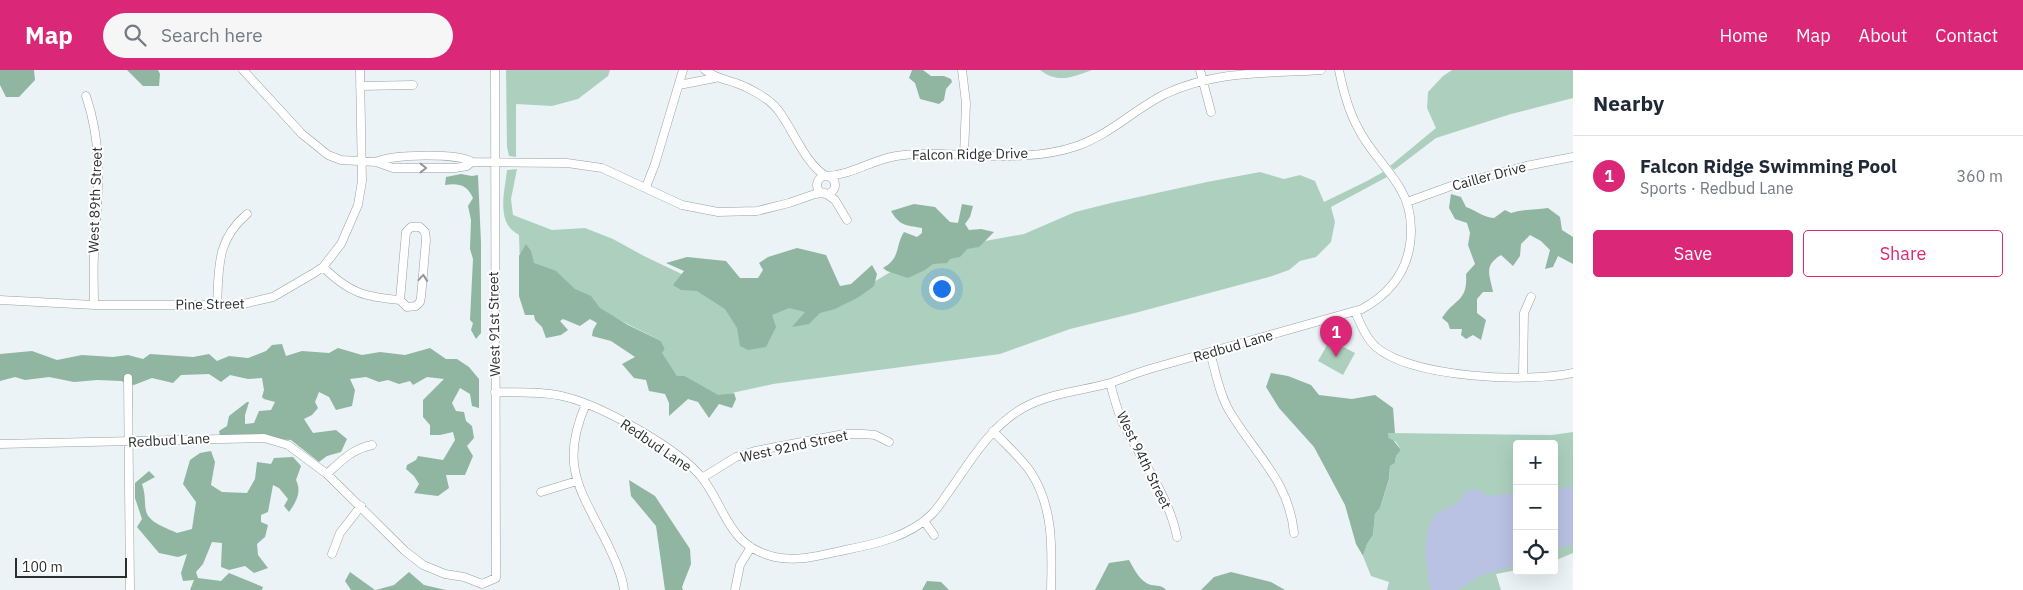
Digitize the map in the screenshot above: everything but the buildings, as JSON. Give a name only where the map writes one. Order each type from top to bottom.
[{"type":"street","points":[[243,70],[311,143],[328,155],[341,160],[376,162],[394,157],[459,157],[472,162],[567,163],[602,168],[682,205],[718,212],[757,211],[824,193],[834,188],[842,174]]},
{"type":"street","points":[[360,70],[362,181],[356,212],[341,244],[323,267],[340,283],[362,294],[375,298],[400,300]]},
{"type":"street","name":"West 91st Street","points":[[495,70],[496,578]]},
{"type":"street","points":[[646,187],[655,164],[683,70]]},
{"type":"street","points":[[705,70],[715,78],[738,84],[778,109],[815,168],[832,178],[835,200],[847,220]]},
{"type":"street","points":[[962,70],[966,103],[964,155]]},
{"type":"street","points":[[1200,70],[1211,112]]},
{"type":"street","name":"Falcon Ridge Drive","points":[[826,176],[842,174],[870,163],[896,156],[1027,154],[1078,146],[1162,96],[1203,80],[1229,74],[1321,70]]},
{"type":"street","name":"Redbud Lane","points":[[495,392],[541,393],[563,396],[614,416],[665,447],[692,467],[702,478],[734,532],[751,547],[777,557],[806,558],[887,540],[908,531],[924,521],[938,507],[974,454],[993,431],[1032,403],[1110,383],[1151,368],[1362,309],[1389,291],[1402,272],[1409,252],[1411,224],[1406,202],[1396,182],[1358,128],[1344,94],[1339,70]]},
{"type":"street","points":[[679,85],[715,78]]},
{"type":"street","points":[[360,86],[413,86]]},
{"type":"street","name":"West 89th Street","points":[[86,96],[97,134],[99,159],[94,258],[94,305]]},
{"type":"street","name":"Cailler Drive","points":[[1406,202],[1451,186],[1498,173],[1573,157]]},
{"type":"street","points":[[815,168],[819,190],[835,200]]},
{"type":"street","points":[[804,198],[821,177],[826,176]]},
{"type":"street","points":[[217,305],[219,261],[222,247],[238,222],[247,214]]},
{"type":"street","points":[[411,227],[420,227],[425,232],[426,240],[420,302],[411,308],[403,305],[400,300],[406,232],[411,227]]},
{"type":"street","name":"Pine Street","points":[[0,300],[94,305],[239,305],[273,297],[323,267]]},
{"type":"street","points":[[1523,376],[1524,312],[1531,297]]},
{"type":"street","points":[[1355,311],[1363,330],[1376,347],[1399,359],[1431,369],[1458,374],[1497,377],[1552,376],[1573,373]]},
{"type":"street","points":[[1210,353],[1229,412],[1272,470],[1282,489],[1293,519],[1294,533]]},
{"type":"street","points":[[128,378],[130,590]]},
{"type":"street","name":"West 94th Street","points":[[1110,383],[1122,421],[1174,522],[1176,537]]},
{"type":"street","points":[[586,404],[575,431],[573,457],[576,480],[614,558],[624,590]]},
{"type":"street","points":[[993,431],[1030,471],[1046,504],[1052,540],[1051,590]]},
{"type":"street","name":"West 92nd Street","points":[[702,478],[736,457],[844,434],[875,435],[889,442]]},
{"type":"street","name":"Redbud Lane","points":[[0,444],[128,443],[222,438],[264,438],[288,445],[328,474],[405,551],[423,565],[445,574],[464,577],[482,584],[496,578]]},
{"type":"street","points":[[328,474],[343,459],[359,448],[372,445]]},
{"type":"street","points":[[541,492],[576,480]]},
{"type":"street","points":[[332,554],[340,533],[361,506]]},
{"type":"street","points":[[924,521],[934,535]]},
{"type":"street","points":[[735,590],[740,565],[751,547]]},
{"type":"green space","points":[[0,70],[34,70],[35,80],[19,97],[6,97],[0,85]]},
{"type":"green space","points":[[127,70],[158,70],[160,74],[159,86],[143,86]]},
{"type":"green space","points":[[506,70],[610,70],[608,76],[578,99],[552,106],[516,104],[516,157],[509,156],[507,147]]},
{"type":"green space","points":[[912,70],[923,70],[931,76],[944,76],[951,79],[952,82],[946,89],[944,100],[939,104],[920,99],[915,83],[909,78]]},
{"type":"green space","points":[[1040,70],[1092,70],[1072,77],[1059,78]]},
{"type":"green space","points":[[1452,70],[1573,70],[1573,98],[1511,114],[1436,138],[1394,170],[1390,166],[1436,128],[1427,108],[1428,92],[1443,76]]},
{"type":"green space","points":[[517,169],[511,199],[513,215],[552,230],[585,228],[613,239],[690,278],[767,301],[844,300],[892,271],[963,245],[1024,234],[1075,212],[1207,182],[1260,172],[1284,179],[1300,175],[1315,181],[1324,202],[1383,172],[1387,177],[1331,207],[1335,222],[1331,242],[1316,257],[1300,261],[1289,270],[1269,277],[1070,329],[1000,354],[773,384],[718,396],[685,376],[677,376],[661,354],[665,349],[661,341],[520,267],[519,235],[507,223],[503,206],[507,170]]},
{"type":"green space","points":[[461,174],[478,175],[481,243],[481,333],[476,339],[471,330],[473,323],[470,320],[473,259],[470,249],[471,220],[468,206],[473,198],[468,190],[462,186],[454,184],[445,185],[446,177]]},
{"type":"green space","points":[[1451,194],[1461,197],[1466,207],[1494,218],[1505,210],[1511,213],[1548,208],[1560,217],[1562,230],[1573,237],[1573,264],[1558,256],[1553,267],[1545,269],[1550,250],[1541,241],[1530,235],[1521,244],[1520,256],[1513,266],[1501,255],[1495,259],[1489,271],[1493,292],[1483,292],[1477,299],[1477,313],[1486,320],[1481,340],[1473,335],[1466,339],[1461,335],[1462,329],[1450,329],[1448,323],[1442,318],[1463,295],[1466,274],[1475,264],[1468,245],[1470,233],[1467,223],[1455,219],[1449,208]]},
{"type":"green space","points":[[914,204],[935,207],[950,222],[958,223],[962,204],[973,206],[970,217],[965,224],[969,230],[981,229],[994,232],[979,247],[967,249],[960,257],[950,259],[947,263],[933,264],[908,278],[887,271],[883,268],[893,260],[904,232],[917,237],[922,233],[922,228],[900,222],[891,211]]},
{"type":"green space","points":[[526,244],[531,251],[534,263],[556,271],[575,289],[591,296],[600,308],[628,325],[661,341],[665,349],[662,353],[677,376],[685,376],[718,395],[734,393],[736,399],[732,408],[719,404],[709,418],[698,402],[688,399],[669,416],[669,403],[665,394],[649,391],[646,380],[634,378],[622,364],[635,357],[611,341],[592,336],[597,323],[590,319],[580,326],[563,319],[560,321],[568,330],[561,335],[546,338],[542,327],[535,320],[534,315],[525,315],[519,296],[519,256]]},
{"type":"green space","points":[[797,248],[826,255],[840,286],[851,284],[872,265],[877,274],[874,286],[859,297],[835,309],[820,313],[809,324],[792,327],[805,312],[789,308],[772,315],[776,327],[766,347],[748,350],[740,346],[737,328],[725,309],[697,291],[681,290],[673,285],[684,271],[666,263],[687,257],[726,261],[740,278],[758,278],[763,270],[759,263],[768,257]]},
{"type":"green space","points":[[1330,340],[1355,353],[1343,375],[1318,361]]},
{"type":"green space","points":[[282,344],[286,356],[302,351],[329,353],[338,348],[362,355],[380,352],[405,355],[430,348],[446,359],[457,359],[469,367],[479,379],[479,408],[472,406],[470,394],[460,388],[452,403],[456,411],[464,412],[466,421],[472,426],[474,438],[467,446],[473,456],[465,475],[446,475],[449,488],[438,496],[414,493],[419,484],[406,469],[407,465],[416,460],[418,456],[443,460],[455,440],[453,432],[430,435],[430,425],[423,417],[423,400],[444,379],[427,377],[413,385],[410,381],[399,384],[388,380],[379,382],[366,377],[350,379],[355,390],[352,406],[336,410],[329,397],[319,392],[315,402],[318,408],[312,415],[304,419],[313,433],[336,430],[347,439],[341,452],[327,456],[319,462],[291,440],[273,439],[255,434],[220,436],[219,431],[227,426],[229,416],[247,402],[249,402],[245,415],[245,424],[254,423],[259,411],[271,410],[275,402],[262,397],[264,390],[262,378],[248,379],[230,375],[221,382],[209,374],[181,375],[173,383],[152,378],[134,385],[121,381],[97,380],[74,382],[49,377],[25,380],[15,377],[0,381],[0,354],[32,351],[57,360],[82,355],[113,357],[128,355],[143,359],[150,354],[193,357],[209,354],[217,361],[229,356],[248,358],[266,351],[272,345]]},
{"type":"green space","points":[[1271,373],[1288,376],[1311,385],[1319,395],[1352,399],[1375,395],[1393,408],[1395,433],[1388,433],[1389,438],[1401,450],[1396,456],[1395,463],[1390,466],[1389,479],[1380,508],[1375,514],[1373,535],[1367,544],[1363,556],[1356,544],[1345,505],[1314,447],[1279,408],[1266,387]]},
{"type":"green space","points":[[1573,432],[1573,553],[1558,559],[1558,440],[1513,440],[1513,571],[1496,574],[1501,590],[1387,590],[1389,582],[1371,576],[1363,556],[1367,544],[1373,535],[1375,514],[1380,508],[1389,480],[1390,466],[1395,463],[1396,456],[1401,450],[1396,442],[1389,438],[1388,433],[1552,435]]},
{"type":"green space","points":[[211,451],[215,462],[211,485],[222,492],[247,493],[255,479],[257,462],[271,464],[274,458],[293,457],[301,466],[296,480],[298,484],[297,497],[289,512],[284,506],[288,499],[279,488],[273,485],[268,512],[261,515],[261,522],[268,525],[265,537],[257,544],[258,555],[268,568],[254,573],[245,566],[229,570],[221,567],[222,543],[212,542],[203,564],[196,572],[198,578],[221,581],[229,573],[263,587],[262,590],[190,590],[194,580],[183,581],[181,573],[187,554],[178,557],[159,553],[137,527],[142,519],[135,498],[135,483],[149,471],[155,477],[142,484],[148,515],[159,525],[177,533],[192,529],[196,502],[183,484],[190,460],[200,453]]},
{"type":"green space","points":[[629,480],[655,496],[690,549],[691,564],[682,587],[683,590],[665,590],[656,526],[631,496]]},
{"type":"green space","points":[[1129,560],[1144,581],[1151,585],[1161,586],[1166,590],[1095,590],[1109,563]]},
{"type":"green space","points":[[350,572],[375,590],[351,590],[345,581]]},
{"type":"green space","points":[[409,572],[424,585],[446,590],[376,590],[394,585]]},
{"type":"green space","points":[[1231,572],[1271,582],[1285,590],[1201,590],[1214,577]]},
{"type":"green space","points":[[927,581],[941,582],[949,590],[922,590]]},
{"type":"water","points":[[1573,487],[1573,545],[1558,547],[1558,530],[1558,489]]},
{"type":"water","points":[[1470,489],[1479,490],[1487,496],[1513,493],[1513,566],[1482,575],[1457,590],[1432,590],[1428,581],[1429,572],[1426,558],[1426,540],[1431,523],[1439,512],[1455,505]]},
{"type":"place","name":"Falcon Ridge Swimming Pool","points":[[1336,357]]}]
